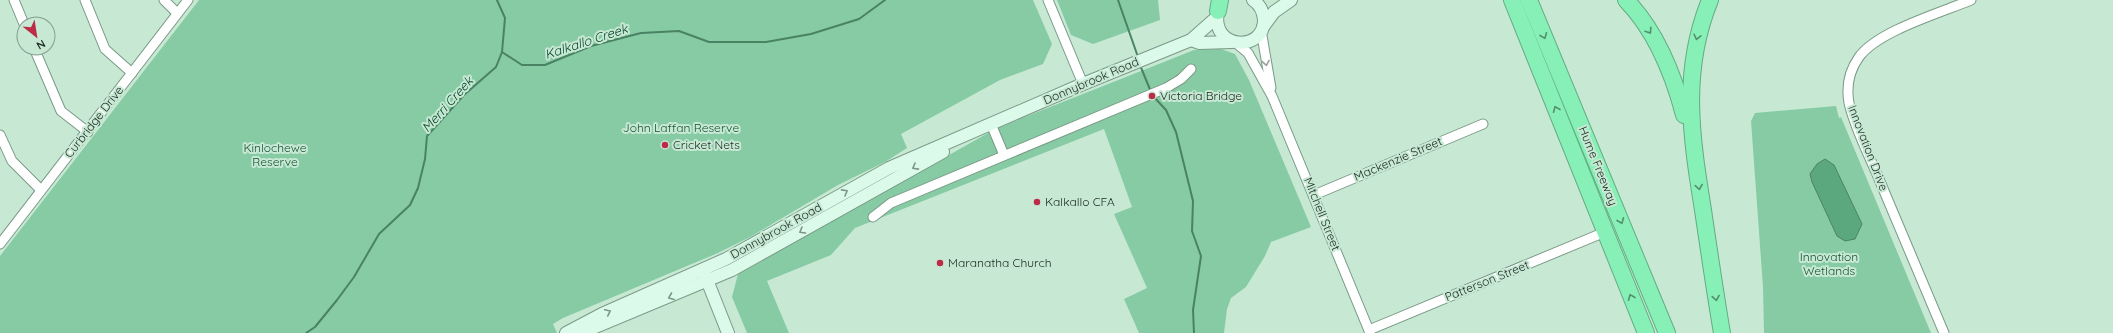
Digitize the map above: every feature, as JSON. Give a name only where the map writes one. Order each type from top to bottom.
[{"type":"highway","points":[[1502,0],[1548,89]]},
{"type":"highway","name":"Hume Freeway","points":[[1512,0],[1646,333]]},
{"type":"highway","name":"Hume Freeway","points":[[1529,0],[1667,333]]},
{"type":"highway","points":[[1626,0],[1643,22],[1662,52],[1675,81],[1693,149]]},
{"type":"highway","points":[[1710,0],[1698,33],[1692,68],[1690,99],[1693,149],[1722,333]]},
{"type":"main road","points":[[1253,0],[1261,8],[1263,14],[1262,29]]},
{"type":"main road","points":[[1262,29],[1274,12],[1291,0]]},
{"type":"main road","name":"Donnybrook Road","points":[[566,333],[602,314],[710,267],[749,247],[889,168],[1083,84],[1191,40],[1221,7]]},
{"type":"main road","points":[[1221,7],[1220,32],[1234,42]]},
{"type":"main road","name":"Donnybrook Road","points":[[1191,40],[1199,43],[1248,42],[1258,35],[1262,29]]},
{"type":"main road","name":"Donnybrook Road","points":[[581,333],[711,280],[762,255],[988,125]]},
{"type":"main road","points":[[710,267],[711,280],[728,333]]},
{"type":"main road","points":[[711,280],[726,307],[731,333]]},
{"type":"street","points":[[14,0],[21,16]]},
{"type":"street","points":[[85,0],[105,49],[132,73]]},
{"type":"street","points":[[164,0],[177,13]]},
{"type":"street","name":"Curbridge Drive","points":[[0,244],[88,132],[188,0]]},
{"type":"street","points":[[1048,0],[1083,84]]},
{"type":"street","name":"Innovation Drive","points":[[1944,333],[1862,138],[1849,104],[1848,86],[1850,71],[1860,56],[1874,42],[1907,26],[1971,0]]},
{"type":"street","name":"Mitchell Street","points":[[1262,29],[1272,96]]},
{"type":"street","name":"Mitchell Street","points":[[1234,42],[1248,53],[1272,96],[1314,194],[1369,331]]},
{"type":"street","points":[[37,56],[61,111],[88,132]]},
{"type":"street","points":[[873,217],[891,203],[1160,90],[1175,83],[1192,69]]},
{"type":"street","name":"Mackenzie Street","points":[[1314,194],[1483,124]]},
{"type":"street","points":[[988,125],[1004,155]]},
{"type":"street","points":[[0,135],[12,161],[41,190]]},
{"type":"street","name":"Patterson Street","points":[[1369,331],[1605,232]]},
{"type":"green space","points":[[199,0],[1033,0],[1052,44],[1043,64],[1000,80],[901,134],[907,148],[885,162],[838,185],[750,237],[718,253],[563,318],[553,324],[557,333],[0,333],[0,256]]},
{"type":"green space","points":[[1057,0],[1158,0],[1160,20],[1093,44],[1071,35]]},
{"type":"green space","points":[[1221,49],[1235,54],[1249,80],[1311,227],[1271,242],[1265,256],[1246,287],[1231,298],[1227,309],[1224,333],[1139,333],[1124,299],[1147,288],[1114,214],[1132,207],[1104,129],[855,228],[831,255],[767,281],[789,333],[747,333],[732,297],[738,274],[997,128],[1194,50]]},
{"type":"green space","name":"Innovation Wetlands","points":[[1836,106],[1839,118],[1841,117],[1931,333],[1764,333],[1763,287],[1751,121],[1755,113]]},
{"type":"shaded area","points":[[1825,159],[1834,165],[1862,224],[1855,239],[1845,241],[1837,236],[1812,182],[1810,174],[1817,164]]},
{"type":"waterway","name":"Merri Creek","points":[[306,333],[315,327],[354,277],[379,234],[410,205],[418,188],[425,159],[427,136],[464,95],[496,67],[502,52],[505,18],[497,0]]},
{"type":"waterway","name":"Kalkallo Creek","points":[[502,52],[522,65],[545,65],[591,46],[641,33],[679,31],[709,42],[766,42],[811,34],[859,19],[885,0]]},
{"type":"waterway","name":"Kalkallo Creek","points":[[1118,0],[1138,57]]},
{"type":"waterway","name":"Kalkallo Creek","points":[[1140,65],[1151,92]]},
{"type":"waterway","name":"Kalkallo Creek","points":[[1153,96],[1166,110],[1176,132],[1193,201],[1192,231],[1201,256],[1193,310],[1194,333]]},
{"type":"place","name":"Victoria Bridge","points":[[1152,96]]},
{"type":"place","name":"Cricket Nets","points":[[665,145]]},
{"type":"place","name":"Kalkallo CFA","points":[[1037,202]]},
{"type":"place","name":"Maranatha Church","points":[[940,263]]},
{"type":"park label","name":"John Laffan Reserve","points":[[681,128]]},
{"type":"park label","name":"Kinlochewe Reserve","points":[[275,155]]}]
